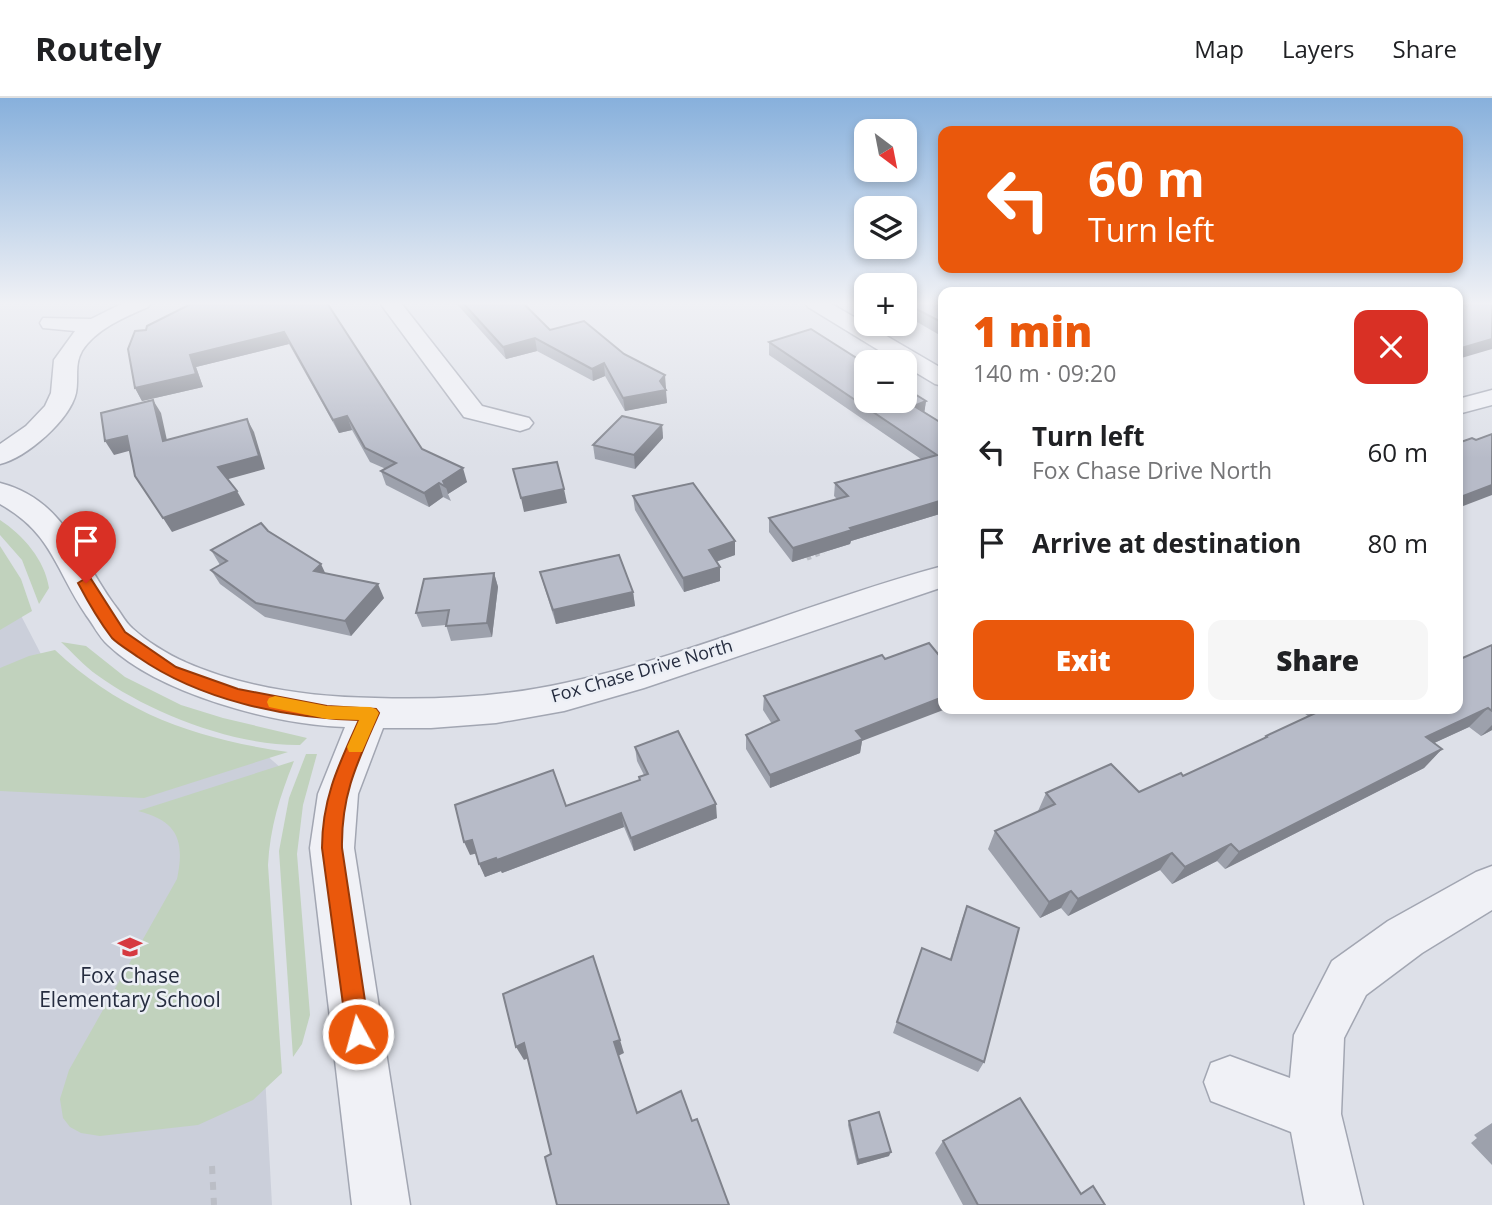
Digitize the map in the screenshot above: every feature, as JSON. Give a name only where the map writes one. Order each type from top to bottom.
[{"type":"street","points":[[0,456],[51,417],[63,397],[65,363],[69,355]]},
{"type":"street","points":[[429,355],[473,412],[520,423]]},
{"type":"street","points":[[902,355],[938,376]]},
{"type":"street","points":[[1463,406],[1492,397]]},
{"type":"street","name":"Fox Chase Drive North","points":[[0,492],[27,507],[55,532],[96,604],[120,636],[170,671],[237,695],[327,712],[431,714],[496,709],[564,697],[631,679],[938,578]]},
{"type":"street","points":[[370,713],[339,784],[334,805],[332,848],[381,1205]]},
{"type":"street","points":[[1334,1205],[1314,1114],[1319,1035],[1349,978],[1405,937],[1492,886]]},
{"type":"street","points":[[1230,1082],[1314,1114]]},
{"type":"path","points":[[807,559],[824,552]]},
{"type":"path","points":[[212,1166],[214,1205]]},
{"type":"shaded area","name":"Fox Chase Elementary School","points":[[0,575],[44,660],[106,710],[265,754],[281,768],[252,832],[272,1205],[0,1205]]},
{"type":"green space","points":[[0,520],[25,541],[43,568],[49,588],[39,604],[22,560],[0,535]]},
{"type":"green space","points":[[0,546],[21,579],[32,611],[0,630]]},
{"type":"green space","points":[[61,642],[86,646],[125,677],[181,705],[307,738],[300,745],[275,744],[248,740],[194,725],[118,689],[92,671]]},
{"type":"green space","points":[[55,650],[107,691],[163,720],[223,740],[288,752],[144,798],[0,791],[0,668],[29,656]]},
{"type":"green space","points":[[306,754],[317,754],[303,805],[297,854],[310,1015],[302,1044],[293,1057],[279,851],[289,798]]},
{"type":"green space","points":[[294,761],[276,812],[268,865],[282,1073],[253,1100],[198,1125],[100,1136],[81,1133],[70,1127],[63,1118],[60,1099],[69,1070],[177,879],[180,854],[176,834],[162,820],[138,811]]},
{"type":"building","points":[[129,355],[191,355],[196,374],[135,388]]},
{"type":"building","points":[[297,355],[361,355],[422,449],[463,468],[443,481],[446,487],[439,483],[424,493],[381,471],[396,463],[365,448],[347,416],[333,420]]},
{"type":"building","points":[[566,355],[625,355],[665,375],[660,381],[666,390],[623,398],[604,363],[592,369]]},
{"type":"building","points":[[788,355],[854,356],[854,399]]},
{"type":"building","points":[[917,395],[926,401],[917,405]]},
{"type":"building","points":[[153,400],[163,441],[247,419],[259,456],[218,467],[237,491],[163,518],[135,476],[127,436],[105,441],[101,413]]},
{"type":"building","points":[[917,408],[938,421],[938,502],[793,548],[769,518],[848,496],[835,483],[937,455],[875,413],[917,413]]},
{"type":"building","points":[[622,416],[662,425],[634,455],[593,445]]},
{"type":"building","points":[[1492,434],[1492,485],[1463,496],[1463,441],[1472,438],[1476,440]]},
{"type":"building","points":[[557,462],[564,489],[521,498],[513,469]]},
{"type":"building","points":[[693,483],[735,541],[709,550],[720,567],[683,578],[633,496]]},
{"type":"building","points":[[261,523],[268,531],[321,564],[314,571],[378,584],[345,621],[256,603],[211,570],[227,561],[211,550]]},
{"type":"building","points":[[619,555],[633,592],[553,610],[540,572]]},
{"type":"building","points":[[494,573],[487,623],[446,626],[449,610],[416,613],[424,579]]},
{"type":"building","points":[[929,643],[938,654],[938,699],[856,731],[863,739],[770,775],[746,735],[779,720],[764,696],[882,655],[885,659]]},
{"type":"building","points":[[1492,645],[1492,711],[1488,708],[1426,737],[1442,749],[1239,852],[1231,844],[1185,867],[1172,853],[1078,899],[1071,891],[1049,902],[995,831],[1055,804],[1046,793],[1111,764],[1139,792],[1181,773],[1183,776],[1313,714],[1463,714],[1463,658]]},
{"type":"building","points":[[678,731],[716,804],[631,838],[621,813],[497,860],[496,858],[479,864],[472,840],[464,842],[455,805],[553,770],[566,806],[640,780],[639,777],[648,774],[635,747]]},
{"type":"building","points":[[967,906],[1019,928],[984,1062],[897,1022],[922,948],[951,960]]},
{"type":"building","points":[[593,956],[620,1040],[614,1042],[637,1113],[681,1091],[692,1121],[697,1119],[729,1205],[557,1205],[545,1157],[551,1154],[524,1043],[516,1047],[503,994]]},
{"type":"building","points":[[1020,1098],[1081,1194],[1093,1186],[1105,1205],[978,1205],[943,1141]]},
{"type":"building","points":[[879,1112],[891,1152],[858,1160],[849,1121]]},
{"type":"slow traffic","points":[[275,702],[327,712],[370,713],[355,747]]},
{"type":"place","name":"Fox Chase Elementary School","points":[[130,947]]},
{"type":"route","points":[[86,583],[96,604],[120,636],[170,671],[237,695],[327,712],[370,713],[339,784],[332,826],[332,848],[358,1034]]}]
